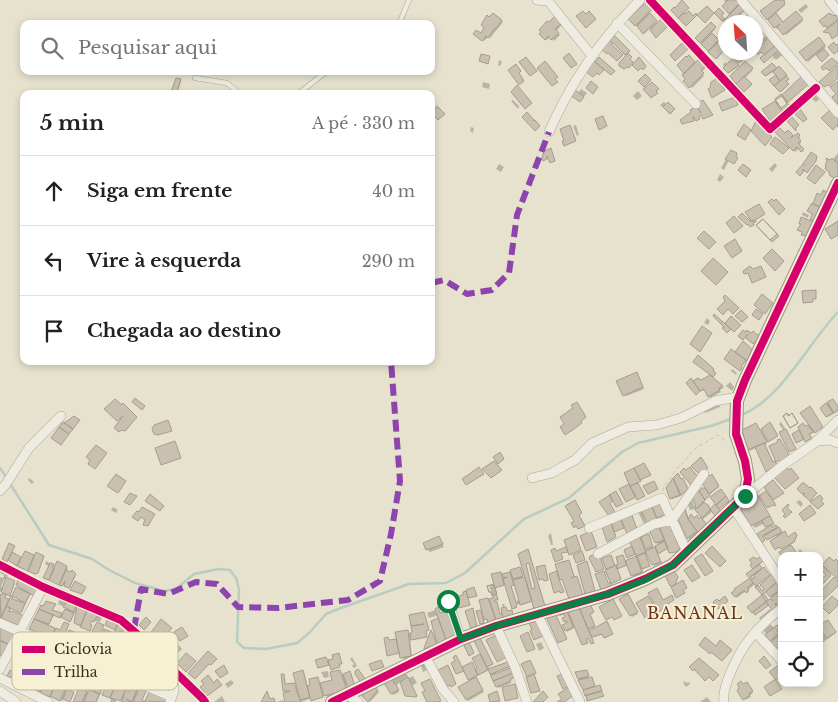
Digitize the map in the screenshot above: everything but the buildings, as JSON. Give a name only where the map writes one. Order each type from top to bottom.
[{"type":"street","points":[[537,0],[548,1],[592,56]]},
{"type":"street","points":[[549,132],[557,114],[592,56],[617,23],[640,0]]},
{"type":"street","points":[[650,0],[770,130],[816,88]]},
{"type":"street","points":[[741,0],[838,114]]},
{"type":"street","points":[[829,0],[838,11]]},
{"type":"street","points":[[617,23],[696,104]]},
{"type":"street","points":[[745,496],[748,479],[745,461],[736,434],[738,399],[744,380],[838,183]]},
{"type":"street","points":[[532,478],[552,473],[575,460],[592,444],[628,427],[656,425],[681,418],[716,401],[738,399]]},
{"type":"street","points":[[3,488],[29,448],[61,416]]},
{"type":"street","points":[[332,702],[353,698],[425,656],[461,639],[496,626],[608,594],[645,580],[673,565],[745,496],[783,465],[816,442],[838,420]]},
{"type":"street","points":[[816,442],[830,440],[838,442]]},
{"type":"street","points":[[598,554],[654,524],[672,520],[704,474]]},
{"type":"street","points":[[589,528],[662,498],[687,552]]},
{"type":"street","points":[[733,507],[778,576]]},
{"type":"street","points":[[0,565],[43,587],[121,620],[135,632]]},
{"type":"street","points":[[0,623],[20,632],[43,587]]},
{"type":"street","points":[[448,601],[461,639]]},
{"type":"street","points":[[724,702],[723,697],[728,681],[748,641],[778,611]]},
{"type":"street","points":[[536,614],[580,702]]},
{"type":"street","points":[[496,626],[515,667],[526,702]]},
{"type":"street","points":[[756,634],[778,657]]},
{"type":"street","points":[[0,669],[12,647]]},
{"type":"street","points":[[425,656],[443,689],[454,702]]},
{"type":"street","points":[[178,675],[205,702]]},
{"type":"street","points":[[0,678],[12,684]]},
{"type":"street","points":[[24,690],[48,702]]},
{"type":"street","points":[[149,690],[171,700]]},
{"type":"street","points":[[0,691],[16,702]]},
{"type":"lane","points":[[400,20],[408,0]]},
{"type":"lane","points":[[303,90],[322,75]]},
{"type":"lane","points":[[195,78],[227,83],[235,90]]},
{"type":"path","points":[[662,498],[664,486],[696,448],[718,435],[725,440],[736,434]]},
{"type":"waterway","points":[[741,415],[756,407],[782,384],[838,312]]},
{"type":"waterway","points":[[9,482],[49,545],[92,559],[135,583],[164,591],[176,589],[194,574],[219,569],[230,570],[236,578],[239,589],[237,642],[244,648],[266,649],[297,643],[326,614],[338,609],[409,584],[446,583],[465,573],[524,519],[569,498],[622,452],[638,443],[711,426],[731,419]]},
{"type":"waterway","points":[[0,468],[6,477]]},
{"type":"marked path","points":[[435,282],[444,280],[467,294],[492,290],[509,273],[517,215],[549,132]]},
{"type":"marked path","points":[[134,629],[141,589],[168,594],[196,582],[217,584],[238,607],[278,608],[348,600],[380,581],[391,534],[400,481],[391,365]]},
{"type":"cycle path","points":[[650,0],[770,129],[816,88]]},
{"type":"cycle path","points":[[332,702],[461,639],[496,626],[608,594],[645,579],[673,565],[745,496],[748,479],[745,461],[736,434],[737,401],[745,380],[838,183]]},
{"type":"cycle path","points":[[0,565],[43,587],[121,620],[135,632]]},
{"type":"cycle path","points":[[178,675],[205,702]]},
{"type":"district","name":"BANANAL","points":[[695,613]]},
{"type":"route","points":[[448,601],[461,639],[496,626],[608,594],[645,580],[673,565],[745,496]]}]
